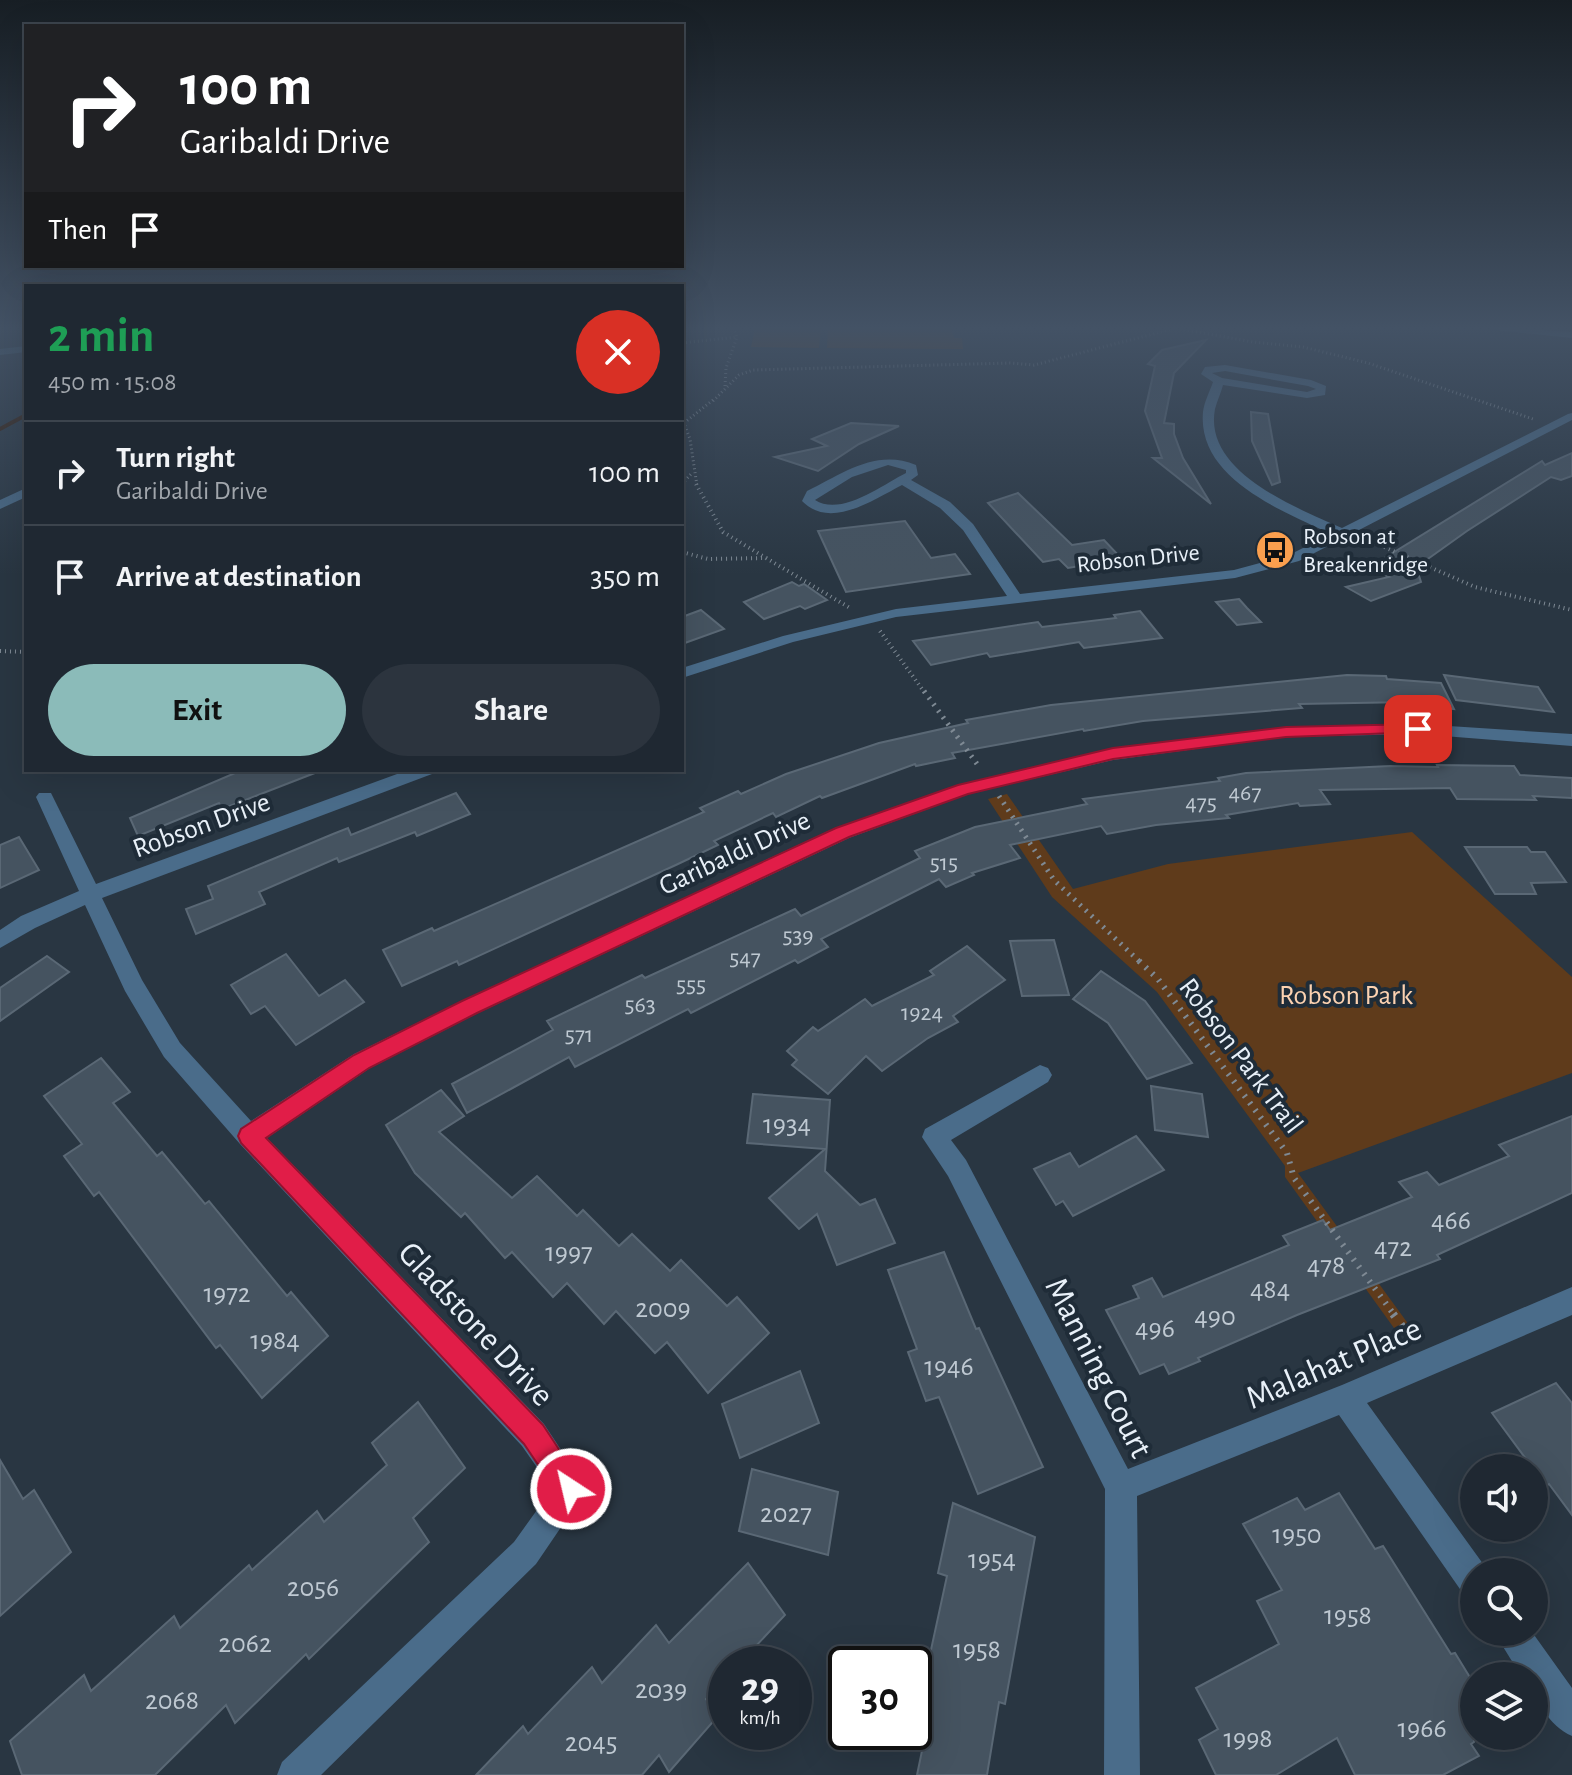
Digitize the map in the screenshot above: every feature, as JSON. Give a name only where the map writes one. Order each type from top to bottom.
[{"type":"street","points":[[1211,410],[1211,436],[1221,459],[1238,477],[1262,494],[1341,533]]},
{"type":"street","name":"Robson Drive","points":[[684,672],[788,639],[896,613],[1235,574],[1294,558],[1572,416]]},
{"type":"street","points":[[884,460],[904,463],[912,468],[912,475],[902,480],[841,508],[826,509],[808,501],[811,494],[884,460]]},
{"type":"street","points":[[902,480],[945,505],[968,527],[1015,597]]},
{"type":"street","points":[[0,505],[24,493]]},
{"type":"street","name":"Garibaldi Drive","points":[[249,1136],[362,1061],[470,1007],[842,833],[964,789],[1113,754],[1286,732],[1418,729],[1572,740]]},
{"type":"street","name":"Robson Drive","points":[[0,940],[28,922],[91,894],[421,772]]},
{"type":"street","name":"Gladstone Drive","points":[[45,797],[133,985],[172,1050],[249,1136],[533,1435],[571,1489],[525,1553],[295,1775]]},
{"type":"street","name":"Manning Court","points":[[1040,1075],[934,1137],[957,1168],[1121,1487],[1122,1775]]},
{"type":"street","name":"Malahat Place","points":[[1121,1487],[1345,1398],[1572,1301]]},
{"type":"street","points":[[1345,1398],[1460,1560]]},
{"type":"street","points":[[1521,1646],[1572,1718]]},
{"type":"path","points":[[1505,410],[1553,425]]},
{"type":"path","points":[[684,422],[694,446],[692,473],[697,492],[711,509],[724,534],[856,611]]},
{"type":"path","points":[[684,482],[692,473]]},
{"type":"path","points":[[1360,537],[1475,587],[1572,610]]},
{"type":"path","points":[[684,553],[708,559],[766,558]]},
{"type":"path","points":[[877,627],[981,770]]},
{"type":"path","points":[[0,651],[24,652]]},
{"type":"path","name":"Robson Park Trail","points":[[997,794],[1054,880],[1158,979],[1287,1153],[1294,1178],[1428,1361]]},
{"type":"green space","name":"Robson Park","points":[[1007,794],[1073,889],[1168,864],[1412,832],[1572,977],[1572,1073],[1298,1173],[1412,1329],[1399,1335],[1285,1177],[1285,1166],[1157,992],[1052,897],[988,799]]},
{"type":"building","points":[[1167,410],[1164,423],[1174,424],[1174,434],[1183,458],[1211,504],[1153,458],[1162,458],[1145,411]]},
{"type":"building","points":[[1251,412],[1268,414],[1280,482],[1272,485],[1252,441]]},
{"type":"building","points":[[851,423],[899,426],[859,444],[818,471],[775,457],[827,446],[812,439]]},
{"type":"building","points":[[1572,453],[1572,476],[1561,480],[1551,477],[1467,531],[1411,571],[1417,570],[1421,582],[1371,601],[1346,587],[1389,577],[1370,567],[1542,461],[1545,465]]},
{"type":"building","points":[[1018,493],[1072,545],[1104,540],[1122,559],[1068,568],[1059,559],[1043,562],[988,503]]},
{"type":"building","points":[[905,521],[931,558],[955,554],[970,574],[846,592],[818,531]]},
{"type":"building","points":[[792,582],[799,586],[804,584],[827,600],[764,619],[744,602]]},
{"type":"building","points":[[1239,599],[1261,622],[1237,625],[1216,602]]},
{"type":"building","points":[[701,610],[724,629],[684,643],[684,616]]},
{"type":"building","points":[[1140,611],[1162,638],[1084,648],[1079,642],[990,657],[987,653],[931,665],[913,641],[1038,622],[1042,627],[1116,618],[1114,615]]},
{"type":"building","points":[[1347,675],[1441,683],[1454,709],[1412,705],[1410,702],[1299,704],[1302,708],[1083,729],[952,753],[955,758],[915,764],[822,798],[820,796],[776,817],[773,813],[714,841],[718,845],[678,864],[459,965],[457,961],[402,986],[383,950],[432,928],[434,931],[704,812],[700,808],[738,791],[741,794],[786,774],[879,743],[968,723],[966,720],[1051,705]]},
{"type":"building","points":[[1444,675],[1538,687],[1554,712],[1456,700]]},
{"type":"building","points":[[1437,765],[1514,766],[1520,775],[1572,778],[1572,798],[1457,799],[1450,788],[1320,790],[1330,804],[1300,806],[1298,803],[1226,815],[1229,818],[1156,825],[1107,834],[1101,826],[1010,845],[1020,858],[972,873],[974,875],[946,887],[939,879],[821,939],[828,947],[798,963],[795,960],[691,1013],[688,1009],[575,1067],[569,1057],[467,1113],[452,1084],[553,1030],[547,1021],[642,975],[645,978],[795,909],[801,916],[920,858],[915,851],[975,827],[1087,804],[1083,799],[1220,781],[1218,778],[1246,773]]},
{"type":"building","points":[[237,772],[317,772],[222,809],[219,803],[138,836],[130,818]]},
{"type":"building","points":[[456,793],[470,814],[417,836],[415,832],[339,862],[337,858],[259,892],[265,904],[196,934],[186,909],[213,899],[208,886],[348,828],[351,835]]},
{"type":"building","points":[[19,837],[39,870],[0,888],[0,845]]},
{"type":"building","points":[[1465,847],[1527,847],[1531,852],[1545,852],[1566,882],[1531,883],[1536,894],[1495,894]]},
{"type":"building","points":[[1054,940],[1069,995],[1022,996],[1010,941]]},
{"type":"building","points":[[967,946],[1005,980],[953,1016],[958,1022],[928,1038],[882,1071],[866,1056],[828,1094],[792,1065],[797,1060],[787,1051],[813,1027],[818,1031],[865,999],[872,1006],[934,975],[930,971]]},
{"type":"building","points":[[286,954],[319,996],[345,980],[364,1002],[296,1045],[265,1006],[251,1014],[231,985]]},
{"type":"building","points":[[47,956],[69,972],[0,1021],[0,988]]},
{"type":"building","points":[[1101,971],[1145,1001],[1192,1063],[1147,1079],[1108,1023],[1073,999]]},
{"type":"building","points":[[101,1058],[130,1092],[113,1103],[157,1156],[162,1152],[205,1204],[209,1201],[287,1296],[291,1292],[328,1336],[262,1398],[220,1345],[216,1348],[99,1192],[94,1196],[64,1156],[82,1144],[44,1096]]},
{"type":"building","points":[[1151,1086],[1202,1094],[1208,1137],[1155,1130]]},
{"type":"building","points":[[441,1090],[464,1116],[439,1132],[512,1198],[537,1176],[577,1216],[583,1210],[619,1246],[632,1234],[670,1271],[681,1260],[727,1306],[737,1297],[769,1333],[708,1393],[667,1342],[655,1353],[616,1311],[604,1324],[567,1283],[553,1297],[512,1252],[505,1258],[465,1213],[461,1217],[415,1173],[386,1125]]},
{"type":"building","points":[[753,1094],[830,1100],[825,1171],[860,1205],[875,1199],[895,1243],[837,1265],[817,1214],[799,1229],[769,1198],[825,1149],[747,1143]]},
{"type":"building","points":[[1572,1116],[1572,1193],[1437,1255],[1440,1259],[1297,1315],[1169,1374],[1164,1364],[1140,1374],[1106,1310],[1139,1298],[1133,1286],[1152,1278],[1163,1297],[1289,1245],[1283,1236],[1323,1220],[1330,1230],[1412,1197],[1399,1182],[1427,1172],[1439,1185],[1509,1156],[1499,1145]]},
{"type":"building","points":[[1136,1136],[1164,1170],[1073,1216],[1063,1201],[1056,1205],[1034,1169],[1070,1153],[1079,1167]]},
{"type":"building","points":[[944,1252],[976,1329],[979,1328],[1043,1467],[978,1494],[939,1397],[926,1401],[908,1352],[917,1349],[888,1270]]},
{"type":"building","points":[[800,1371],[819,1423],[740,1458],[722,1404]]},
{"type":"building","points":[[1556,1383],[1572,1403],[1572,1515],[1548,1485],[1548,1454],[1522,1454],[1492,1413]]},
{"type":"building","points":[[418,1402],[465,1468],[413,1518],[429,1542],[309,1659],[306,1654],[235,1723],[226,1705],[155,1775],[22,1775],[10,1741],[84,1675],[91,1691],[174,1616],[180,1628],[249,1565],[252,1570],[317,1511],[324,1522],[387,1465],[372,1443]]},
{"type":"building","points":[[0,1460],[23,1499],[34,1490],[71,1552],[0,1616]]},
{"type":"building","points":[[752,1469],[838,1492],[828,1555],[739,1531]]},
{"type":"building","points":[[1339,1493],[1375,1549],[1383,1546],[1451,1654],[1455,1653],[1461,1662],[1460,1750],[1475,1750],[1479,1756],[1443,1775],[1355,1775],[1337,1738],[1276,1775],[1216,1775],[1199,1740],[1218,1729],[1196,1688],[1279,1644],[1257,1601],[1282,1590],[1243,1524],[1297,1498],[1305,1510]]},
{"type":"building","points":[[953,1503],[1035,1537],[1005,1704],[999,1702],[987,1775],[917,1775],[922,1750],[932,1750],[932,1646],[947,1576],[938,1573]]},
{"type":"building","points":[[748,1563],[785,1615],[756,1646],[708,1646],[708,1727],[669,1772],[659,1755],[642,1775],[476,1775],[523,1726],[528,1734],[592,1667],[602,1683],[656,1625],[669,1643]]},
{"type":"waterway","points":[[0,429],[24,416]]},
{"type":"place","name":"Robson at Breakenridge","points":[[1275,550]]},
{"type":"route","points":[[571,1489],[533,1435],[399,1290],[249,1136],[362,1061],[470,1007],[842,833],[964,789],[1113,754],[1286,732],[1418,729]]}]
